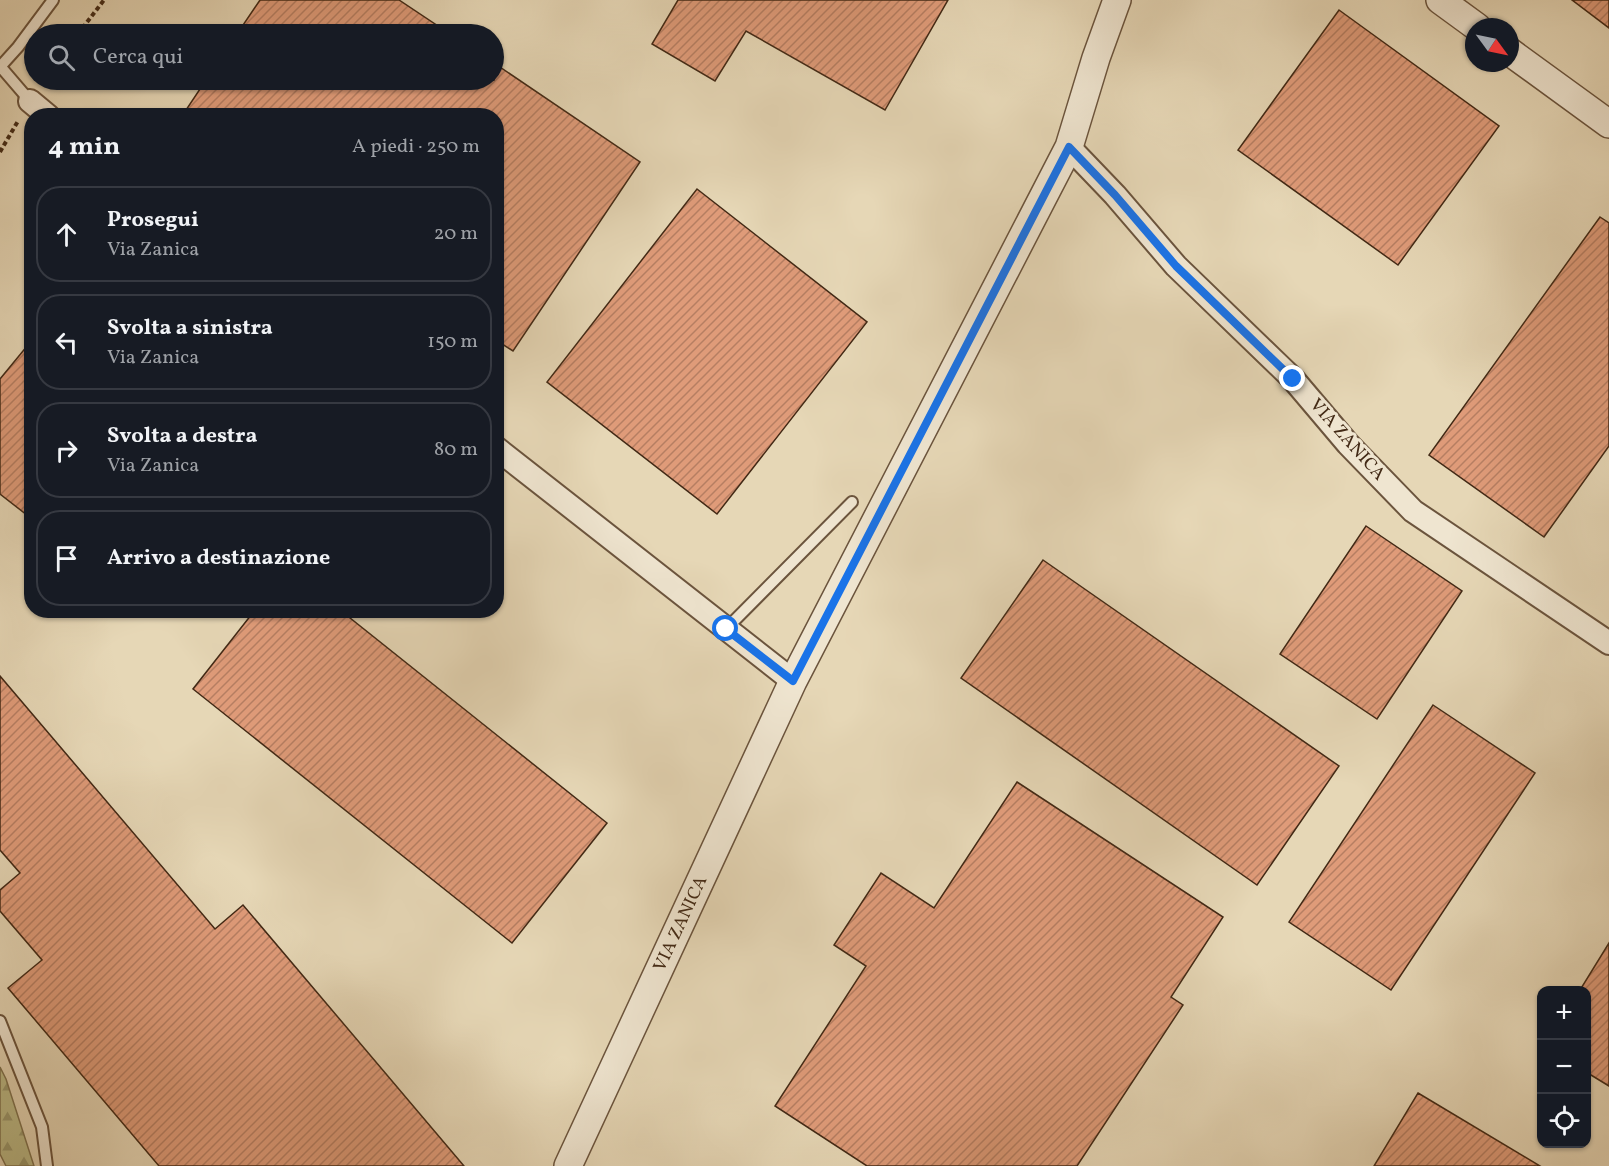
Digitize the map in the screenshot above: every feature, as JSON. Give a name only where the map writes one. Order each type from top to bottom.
[{"type":"street","name":"VIA ZANICA","points":[[568,1166],[793,681],[1069,147],[1096,58],[1117,0]]},
{"type":"street","points":[[1440,0],[1465,18]]},
{"type":"street","points":[[1519,59],[1609,124]]},
{"type":"street","points":[[30,101],[38,108]]},
{"type":"street","name":"VIA ZANICA","points":[[1069,147],[1115,195],[1176,266],[1293,379],[1348,444],[1413,511],[1609,643]]},
{"type":"street","points":[[504,454],[793,681]]},
{"type":"lane","points":[[35,24],[53,0]]},
{"type":"lane","points":[[24,39],[0,67],[30,101]]},
{"type":"lane","points":[[726,629],[852,502]]},
{"type":"lane","points":[[0,1021],[42,1127],[47,1166]]},
{"type":"path","points":[[86,24],[104,0]]},
{"type":"path","points":[[26,108],[30,101]]},
{"type":"path","points":[[0,152],[24,111]]},
{"type":"green space","points":[[0,1067],[34,1166],[6,1166],[0,1154]]},
{"type":"building","points":[[260,0],[399,0],[435,24],[244,24]]},
{"type":"building","points":[[678,0],[948,0],[885,110],[746,31],[715,81],[652,44]]},
{"type":"building","points":[[1572,0],[1609,0],[1609,28]]},
{"type":"building","points":[[1339,10],[1499,126],[1398,265],[1238,150]]},
{"type":"building","points":[[504,70],[640,162],[513,351],[504,345],[504,108],[187,108],[199,90],[504,90]]},
{"type":"building","points":[[697,189],[867,322],[717,514],[547,382]]},
{"type":"building","points":[[1600,217],[1609,223],[1609,446],[1544,537],[1429,455]]},
{"type":"building","points":[[24,350],[24,513],[0,494],[0,379]]},
{"type":"building","points":[[1366,526],[1462,591],[1377,719],[1280,654]]},
{"type":"building","points":[[1043,560],[1339,766],[1257,885],[961,678]]},
{"type":"building","points":[[249,618],[350,618],[607,823],[512,943],[193,689]]},
{"type":"building","points":[[0,676],[215,929],[243,905],[464,1166],[159,1166],[8,988],[42,960],[0,911],[0,890],[20,873],[0,850]]},
{"type":"building","points":[[1433,705],[1535,773],[1391,990],[1289,922]]},
{"type":"building","points":[[1017,782],[1223,917],[1171,997],[1183,1005],[1077,1166],[867,1166],[775,1106],[866,966],[834,945],[881,873],[934,908]]},
{"type":"building","points":[[1609,943],[1609,1086],[1591,1075],[1591,986],[1582,986]]},
{"type":"building","points":[[1418,1093],[1540,1166],[1374,1166]]},
{"type":"route","points":[[726,629],[793,681],[1069,147],[1115,195],[1176,266],[1293,379]]}]
